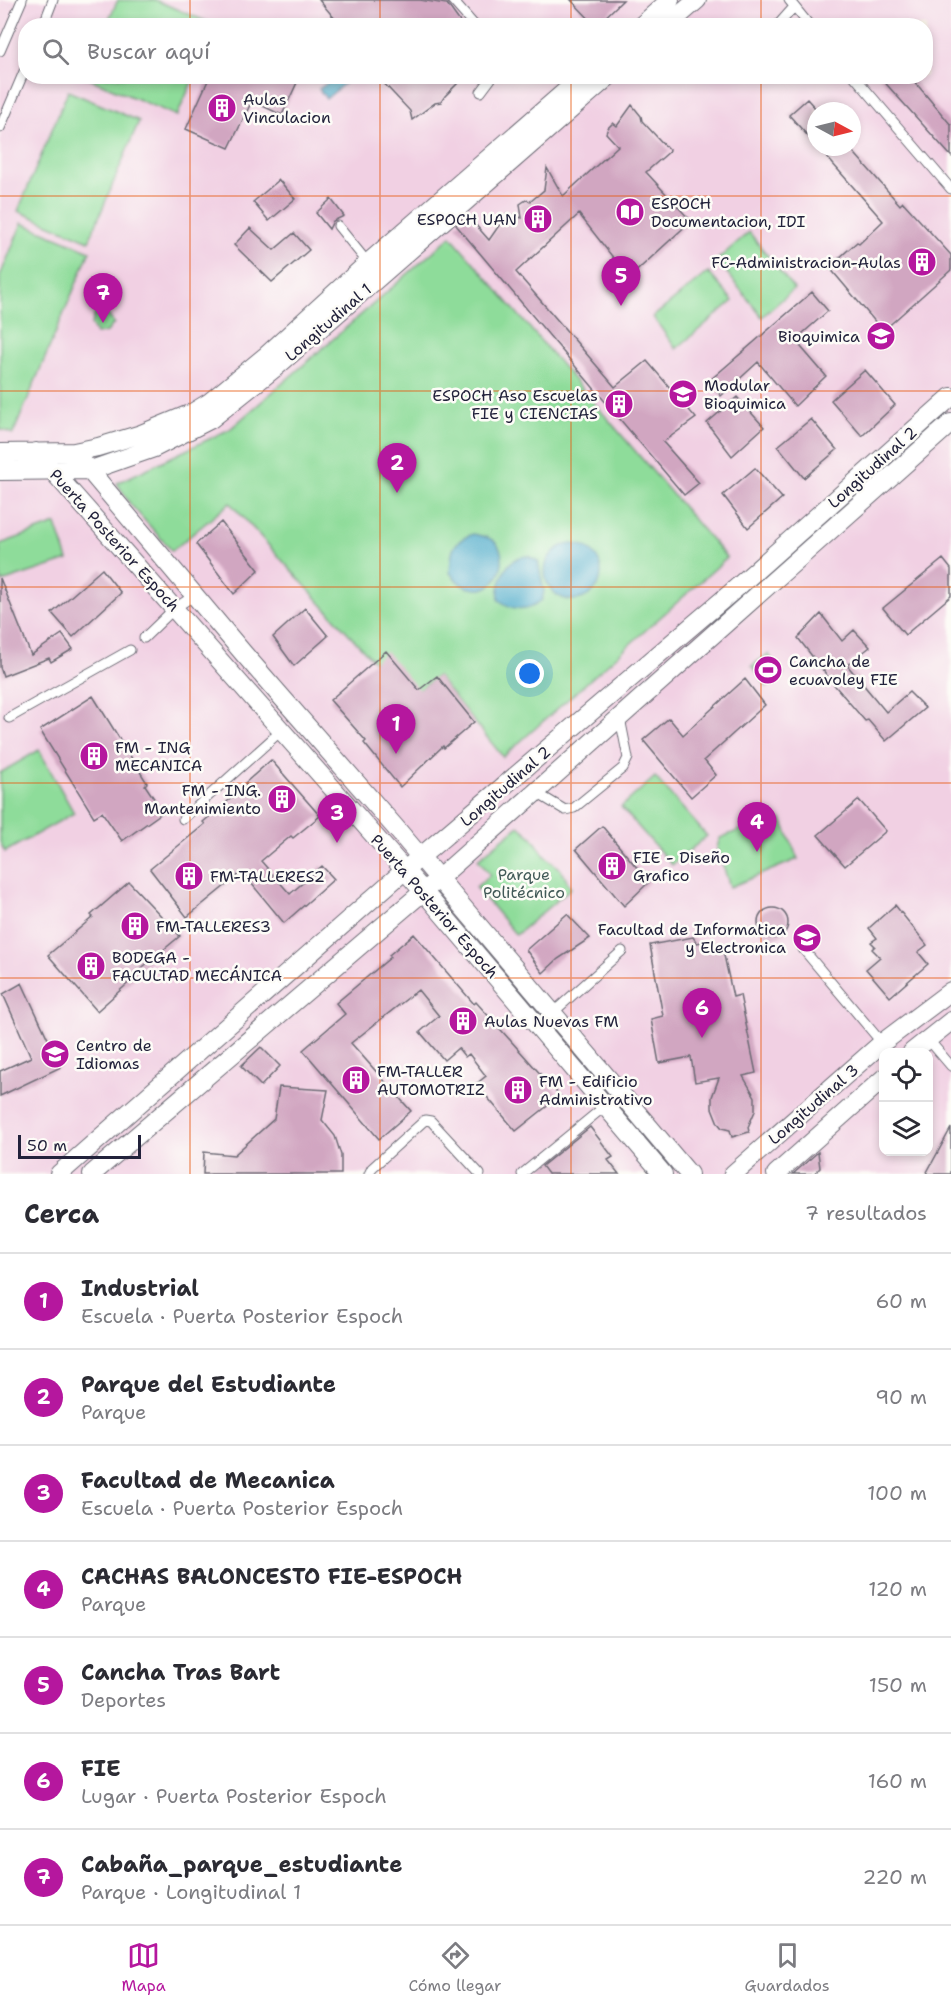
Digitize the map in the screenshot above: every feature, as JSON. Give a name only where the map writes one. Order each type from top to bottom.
[{"type":"street","points":[[650,18],[670,0]]},
{"type":"street","points":[[676,18],[697,0]]},
{"type":"street","name":"Longitudinal 1","points":[[0,453],[74,452],[141,434],[192,413],[210,402],[267,355],[368,263],[574,84]]},
{"type":"street","name":"Longitudinal 1","points":[[0,471],[89,470],[154,448],[211,419],[276,367],[600,84]]},
{"type":"street","name":"Longitudinal 2","points":[[59,1174],[405,870],[783,547],[951,397]]},
{"type":"street","name":"Longitudinal 2","points":[[92,1174],[438,879],[951,423]]},
{"type":"street","name":"Puerta Posterior Espoch","points":[[36,452],[405,870],[663,1174]]},
{"type":"street","name":"Puerta Posterior Espoch","points":[[74,452],[689,1174]]},
{"type":"street","points":[[783,547],[796,560]]},
{"type":"street","name":"Longitudinal 3","points":[[733,1174],[882,1043],[951,992]]},
{"type":"street","points":[[255,1002],[271,1021]]},
{"type":"street","points":[[918,1048],[951,1021]]},
{"type":"street","name":"Longitudinal 3","points":[[776,1174],[879,1082]]},
{"type":"lane","points":[[0,51],[22,0]]},
{"type":"lane","points":[[46,18],[53,0]]},
{"type":"lane","points":[[452,0],[469,18]]},
{"type":"lane","points":[[782,18],[792,3],[804,18]]},
{"type":"lane","points":[[0,128],[2,115],[18,83]]},
{"type":"lane","points":[[481,92],[487,84]]},
{"type":"lane","points":[[861,84],[951,189]]},
{"type":"lane","points":[[338,226],[368,263]]},
{"type":"lane","points":[[144,638],[175,608],[195,595]]},
{"type":"lane","points":[[9,718],[130,650]]},
{"type":"lane","points":[[534,792],[565,810],[574,808],[623,768],[628,758],[620,717]]},
{"type":"lane","points":[[183,819],[282,730]]},
{"type":"lane","points":[[803,949],[882,1043]]},
{"type":"lane","points":[[538,1026],[622,951]]},
{"type":"lane","points":[[928,1039],[951,1066]]},
{"type":"lane","points":[[522,1174],[605,1106]]},
{"type":"lane","points":[[369,1174],[372,1168],[426,1120],[431,1121],[480,1174]]},
{"type":"shaded area","points":[[0,0],[951,0],[951,1174],[0,1174]]},
{"type":"green space","points":[[118,0],[155,0],[198,18],[109,18]]},
{"type":"green space","points":[[102,84],[191,84],[177,116]]},
{"type":"green space","points":[[68,91],[139,121],[89,241],[18,211]]},
{"type":"green space","points":[[22,223],[90,251],[13,434],[0,429],[0,276]]},
{"type":"green space","points":[[749,232],[794,289],[762,317],[717,260]]},
{"type":"green space","points":[[451,236],[727,558],[503,757],[437,676],[408,699],[230,503],[172,551],[130,504],[117,483],[230,429]]},
{"type":"green space","points":[[708,272],[733,301],[676,349],[653,317]]},
{"type":"green space","points":[[96,312],[106,313],[114,323],[107,332],[96,334],[91,324]]},
{"type":"green space","points":[[56,524],[68,560],[2,582],[0,544]]},
{"type":"green space","name":"Cancha de ecuavoley FIE","points":[[768,654],[784,674],[767,687],[752,666]]},
{"type":"green space","points":[[39,750],[74,813],[5,852],[0,842],[0,773]]},
{"type":"green space","points":[[655,777],[707,836],[672,865],[621,807]]},
{"type":"green space","points":[[772,817],[782,820],[798,859],[730,887],[717,847],[720,838]]},
{"type":"green space","name":"Parque Politécnico","points":[[519,826],[532,837],[545,856],[561,870],[571,888],[516,935],[476,887],[490,875],[478,859]]},
{"type":"water","points":[[326,84],[344,84],[326,99],[319,89]]},
{"type":"water","points":[[473,534],[493,540],[502,554],[498,576],[494,582],[482,589],[464,586],[450,573],[451,559],[456,544]]},
{"type":"water","points":[[573,544],[588,549],[596,557],[601,572],[596,587],[588,595],[573,600],[558,595],[550,587],[545,572],[550,557],[558,549]]},
{"type":"water","points":[[528,556],[538,561],[544,591],[542,600],[526,608],[510,607],[499,600],[499,589],[505,570],[513,561]]},
{"type":"building","points":[[319,0],[420,0],[447,4],[457,18],[334,18]]},
{"type":"building","points":[[571,0],[623,0],[604,18],[588,18]]},
{"type":"building","name":"Aulas Vinculacion","points":[[206,84],[296,84],[282,115],[252,101],[229,148],[186,129]]},
{"type":"building","points":[[385,84],[457,84],[441,102],[435,103],[412,120],[410,111]]},
{"type":"building","points":[[886,84],[916,84],[920,88],[951,125],[951,156]]},
{"type":"building","points":[[807,99],[810,102],[807,102],[807,135],[789,115]]},
{"type":"building","points":[[632,105],[641,116],[642,121],[670,151],[646,172],[691,221],[629,278],[579,214],[516,272],[615,387],[647,361],[696,418],[663,442],[699,483],[684,495],[456,225],[467,215],[489,240],[507,214],[522,218],[520,204],[526,200],[531,201],[544,190],[547,168],[563,196],[618,146],[606,133],[613,123],[617,126]]},
{"type":"building","name":"FC-Administracion-Aulas","points":[[826,156],[857,156],[900,205],[903,202],[951,255],[951,270],[883,331],[829,267],[857,242],[859,244],[883,221]]},
{"type":"building","points":[[279,180],[295,199],[269,221],[253,202]]},
{"type":"building","points":[[331,199],[344,216],[333,221],[329,229],[316,213]]},
{"type":"building","points":[[250,228],[274,250],[294,233],[309,250],[272,282],[234,245]]},
{"type":"building","points":[[812,292],[828,311],[795,340],[826,376],[795,406],[758,362],[721,396],[709,381]]},
{"type":"building","points":[[865,370],[895,405],[862,436],[831,400]]},
{"type":"building","points":[[737,397],[764,427],[732,456],[707,423]]},
{"type":"building","points":[[811,419],[837,450],[804,478],[778,446]]},
{"type":"building","points":[[755,468],[782,498],[748,528],[723,495]]},
{"type":"building","points":[[221,522],[259,570],[234,594],[196,544]]},
{"type":"building","points":[[943,559],[951,569],[951,596],[905,635],[883,608]]},
{"type":"building","points":[[102,569],[121,593],[73,637],[52,613]]},
{"type":"building","points":[[0,578],[31,655],[62,634],[73,649],[51,662],[49,658],[3,676],[0,667]]},
{"type":"building","points":[[305,608],[328,636],[294,666],[273,637]]},
{"type":"building","points":[[821,614],[842,641],[854,630],[870,647],[847,665],[886,712],[909,692],[925,708],[886,741],[868,720],[865,721],[798,638]]},
{"type":"building","points":[[386,651],[419,690],[437,676],[474,722],[444,748],[443,746],[400,787],[364,743],[366,741],[330,700]]},
{"type":"building","points":[[745,679],[765,705],[704,760],[716,775],[691,797],[643,740],[669,718],[683,735]]},
{"type":"building","name":"FM - ING MECANICA","points":[[93,696],[163,812],[122,841],[102,812],[94,817],[40,730]]},
{"type":"building","points":[[271,760],[320,816],[261,861],[290,894],[322,866],[334,879],[284,923],[242,872],[187,917],[150,869],[205,824],[203,822],[247,785],[245,783]]},
{"type":"building","points":[[859,800],[886,831],[845,866],[818,835]]},
{"type":"building","name":"FIE - Diseño Grafico","points":[[602,826],[649,882],[624,906],[576,849]]},
{"type":"building","points":[[129,882],[180,936],[132,976],[134,978],[97,1011],[48,955],[93,917],[91,915]]},
{"type":"building","points":[[895,905],[927,945],[918,952],[928,964],[890,997],[866,969],[880,957],[872,949],[875,946],[871,942],[877,938],[869,928]]},
{"type":"building","points":[[773,908],[779,909],[787,917],[787,929],[779,937],[773,938],[767,937],[759,929],[758,923],[759,917],[767,909]]},
{"type":"building","points":[[567,914],[590,938],[558,959],[543,973],[526,950]]},
{"type":"building","points":[[414,934],[474,1004],[476,1002],[560,1096],[516,1131],[476,1084],[486,1076],[469,1054],[465,1057],[458,1048],[444,1060],[420,1032],[439,1016],[418,990],[351,1043],[411,1111],[379,1139],[303,1050],[345,1014],[336,1003],[391,957],[389,955]]},
{"type":"building","points":[[693,937],[697,943],[713,940],[714,948],[722,946],[733,997],[740,995],[756,1073],[743,1076],[755,1097],[755,1111],[748,1127],[749,1132],[732,1137],[730,1130],[722,1128],[718,1123],[712,1108],[712,1097],[719,1078],[695,1082],[691,1057],[659,1063],[651,1019],[663,1016],[650,945]]},
{"type":"building","points":[[22,983],[61,1067],[0,1096],[0,1071],[31,1057],[3,994]]},
{"type":"building","points":[[261,1047],[280,1066],[261,1086],[241,1066]]},
{"type":"building","points":[[279,1087],[328,1090],[322,1120],[335,1136],[341,1155],[341,1174],[203,1174],[204,1152],[234,1155],[274,1119]]},
{"type":"building","points":[[590,1127],[613,1157],[608,1160],[619,1174],[548,1174],[542,1166]]},
{"type":"building","points":[[951,1128],[951,1174],[926,1174]]},
{"type":"building","points":[[818,1152],[820,1168],[814,1174],[793,1174]]},
{"type":"place","name":"Aulas Vinculacion","points":[[222,108]]},
{"type":"place","name":"ESPOCH Documentacion, IDI","points":[[630,212]]},
{"type":"place","name":"ESPOCH UAN","points":[[538,219]]},
{"type":"place","name":"FC-Administracion-Aulas","points":[[922,262]]},
{"type":"place","name":"Cancha Tras Bart","points":[[621,306]]},
{"type":"place","name":"Cabaña_parque_estudiante","points":[[103,323]]},
{"type":"place","name":"Bioquimica","points":[[881,336]]},
{"type":"place","name":"Modular Bioquimica","points":[[683,394]]},
{"type":"place","name":"ESPOCH Aso Escuelas FIE y CIENCIAS","points":[[619,404]]},
{"type":"place","name":"Parque del Estudiante","points":[[397,493]]},
{"type":"place","name":"Cancha de ecuavoley FIE","points":[[768,670]]},
{"type":"place","name":"Industrial","points":[[396,754]]},
{"type":"place","name":"FM - ING MECANICA","points":[[94,756]]},
{"type":"place","name":"FM - ING. Mantenimiento","points":[[282,799]]},
{"type":"place","name":"Facultad de Mecanica","points":[[337,843]]},
{"type":"place","name":"CACHAS BALONCESTO FIE-ESPOCH","points":[[757,852]]},
{"type":"place","name":"FIE - Diseño Grafico","points":[[612,866]]},
{"type":"place","name":"FM-TALLERES2","points":[[189,876]]},
{"type":"place","name":"FM-TALLERES3","points":[[135,926]]},
{"type":"place","name":"Facultad de Informatica y Electronica","points":[[807,938]]},
{"type":"place","name":"BODEGA - FACULTAD MECÁNICA","points":[[91,966]]},
{"type":"place","name":"Aulas Nuevas FM","points":[[463,1021]]},
{"type":"place","name":"FIE","points":[[702,1038]]},
{"type":"place","name":"Centro de Idiomas","points":[[55,1054]]},
{"type":"place","name":"FM-TALLER AUTOMOTRIZ","points":[[356,1080]]},
{"type":"place","name":"FM - Edificio Administrativo","points":[[518,1090]]}]
